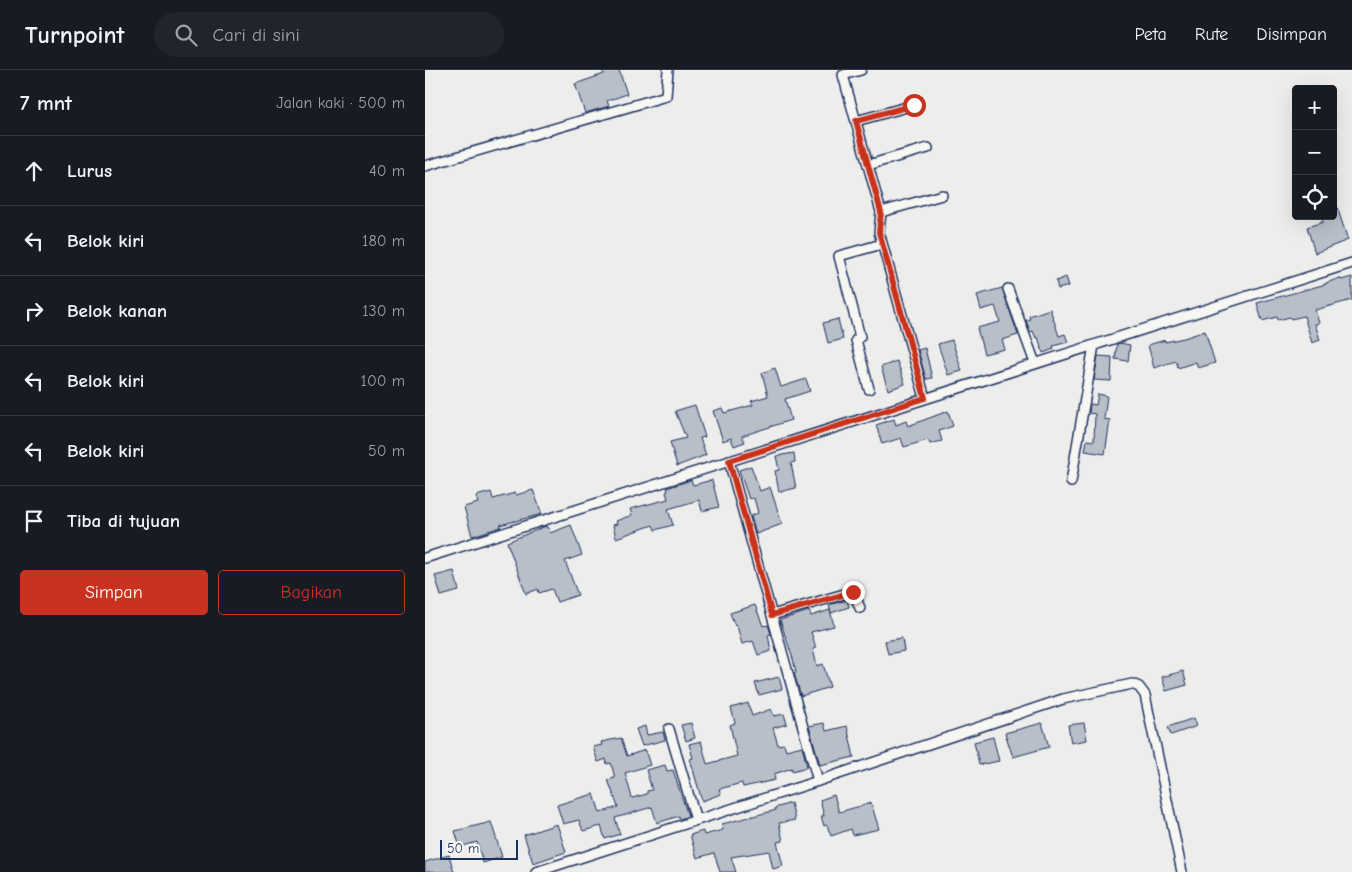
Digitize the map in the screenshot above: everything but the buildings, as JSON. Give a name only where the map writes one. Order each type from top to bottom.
[{"type":"street","points":[[425,166],[666,96],[668,70]]},
{"type":"street","points":[[861,70],[843,75],[881,212],[879,232],[882,244],[925,398]]},
{"type":"street","points":[[856,121],[914,105]]},
{"type":"street","points":[[868,165],[928,148]]},
{"type":"street","points":[[881,212],[942,195]]},
{"type":"street","points":[[869,389],[856,340],[860,337],[839,256],[882,244]]},
{"type":"street","points":[[425,558],[1352,263]]},
{"type":"street","points":[[1008,290],[1035,363]]},
{"type":"street","points":[[1071,482],[1094,345]]},
{"type":"street","points":[[729,461],[818,781]]},
{"type":"street","points":[[772,615],[851,592],[854,593],[860,608]]},
{"type":"street","points":[[535,872],[818,781],[1063,699],[1132,684],[1139,687],[1145,695],[1182,872]]},
{"type":"street","points":[[669,729],[696,820]]},
{"type":"route","points":[[853,592],[772,615],[729,461],[925,398],[879,232],[881,212],[856,121],[914,105]]}]
